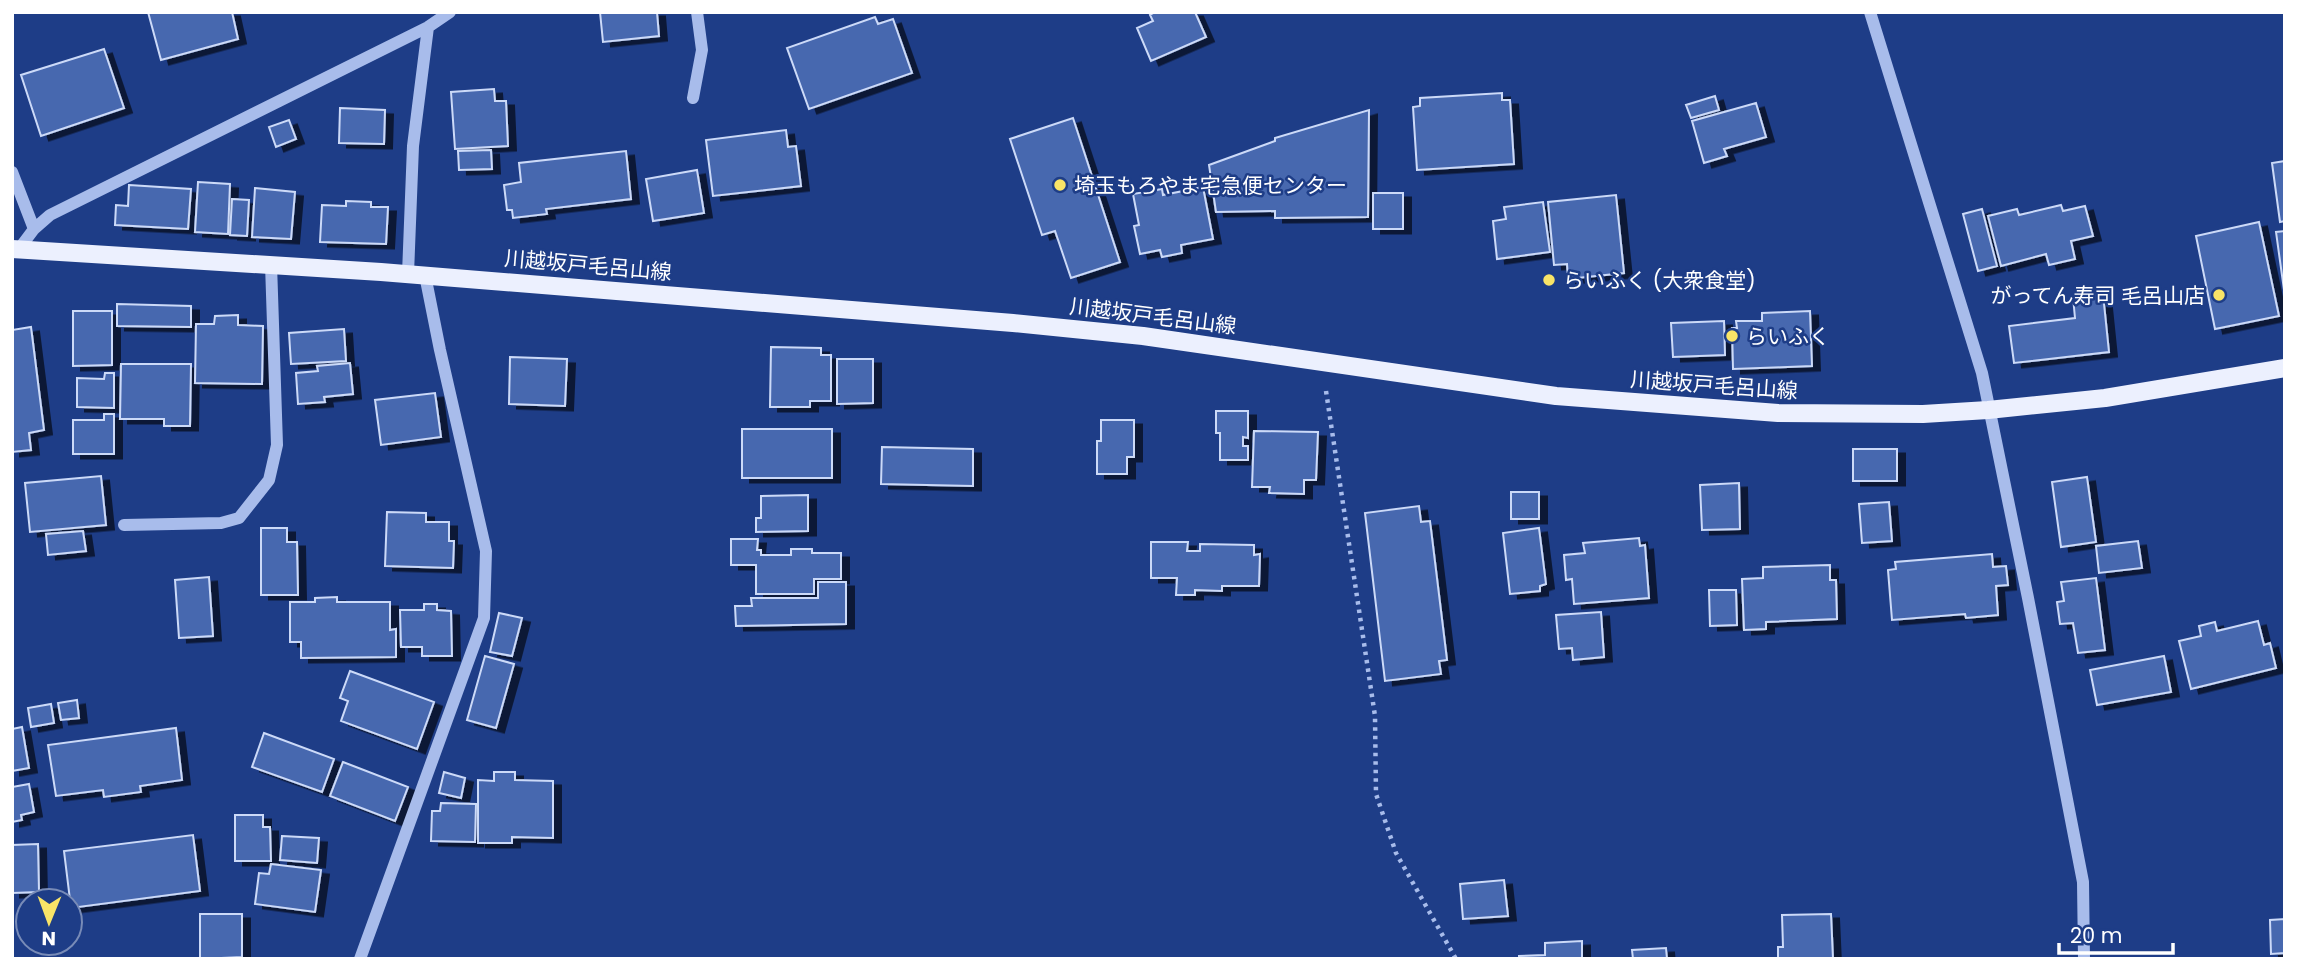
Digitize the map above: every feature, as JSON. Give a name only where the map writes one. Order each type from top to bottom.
[{"type":"main road","name":"川越坂戸毛呂山線","points":[[15,248],[271,264],[1013,323],[1143,336],[1556,396],[1778,413],[1923,414],[1988,410],[2105,398],[2285,368]]},
{"type":"street","points":[[15,248],[51,215],[428,27],[450,12]]},
{"type":"street","points":[[693,98],[702,50],[697,12]]},
{"type":"street","points":[[1870,12],[1982,373],[2083,881],[2084,959]]},
{"type":"street","points":[[360,959],[484,618],[486,551],[440,350],[417,275],[413,146],[428,27]]},
{"type":"street","points":[[12,172],[34,229]]},
{"type":"street","points":[[124,525],[221,523],[239,518],[269,480],[277,444],[271,264]]},
{"type":"path","points":[[1321,362],[1375,716],[1376,794],[1396,853],[1456,959]]},
{"type":"building","points":[[148,12],[232,12],[238,39],[161,60]]},
{"type":"building","points":[[600,12],[657,12],[659,36],[603,42]]},
{"type":"building","points":[[1155,12],[1195,12],[1206,37],[1151,61],[1137,28],[1153,21],[1150,15]]},
{"type":"building","points":[[875,17],[878,24],[893,19],[912,73],[809,109],[787,48]]},
{"type":"building","points":[[104,49],[124,108],[41,136],[21,75]]},
{"type":"building","points":[[494,89],[495,101],[506,101],[508,146],[455,149],[451,92]]},
{"type":"building","points":[[1502,93],[1502,100],[1510,100],[1514,164],[1417,170],[1413,107],[1420,106],[1420,98]]},
{"type":"building","points":[[1715,96],[1719,110],[1691,118],[1686,105]]},
{"type":"building","points":[[1756,103],[1766,137],[1724,149],[1727,156],[1704,163],[1692,121]]},
{"type":"building","points":[[340,108],[385,110],[384,144],[339,143]]},
{"type":"building","points":[[1369,110],[1368,217],[1275,218],[1275,211],[1216,212],[1209,165],[1275,141],[1275,138]]},
{"type":"building","name":"埼玉もろやま宅急便センター","points":[[1073,118],[1120,262],[1071,278],[1055,231],[1042,235],[1010,139]]},
{"type":"building","points":[[289,120],[296,139],[276,147],[269,127]]},
{"type":"building","points":[[786,130],[788,147],[796,146],[801,186],[713,196],[706,140]]},
{"type":"building","points":[[491,150],[492,169],[459,170],[458,151]]},
{"type":"building","points":[[626,151],[631,199],[546,209],[547,214],[513,218],[512,210],[507,210],[504,185],[521,182],[519,163]]},
{"type":"building","points":[[2285,161],[2285,221],[2280,222],[2272,163]]},
{"type":"building","points":[[697,170],[704,213],[653,221],[646,179]]},
{"type":"building","points":[[198,182],[230,184],[228,234],[195,232]]},
{"type":"building","points":[[129,185],[191,189],[188,229],[115,225],[116,205],[128,206]]},
{"type":"building","points":[[1203,187],[1213,239],[1181,245],[1182,253],[1162,257],[1160,250],[1140,254],[1134,226],[1139,225],[1133,194],[1162,189],[1163,195]]},
{"type":"building","points":[[255,188],[295,192],[291,239],[252,237]]},
{"type":"building","points":[[1373,193],[1403,193],[1403,229],[1373,229]]},
{"type":"building","points":[[1616,195],[1624,273],[1568,279],[1567,264],[1554,265],[1548,202]]},
{"type":"building","points":[[232,199],[249,200],[247,236],[230,235]]},
{"type":"building","points":[[346,201],[371,202],[371,207],[388,207],[386,244],[320,242],[322,205],[346,206]]},
{"type":"building","points":[[1543,202],[1550,252],[1497,259],[1493,221],[1506,219],[1504,207]]},
{"type":"building","points":[[2061,205],[2063,211],[2085,206],[2093,236],[2071,241],[2075,259],[2049,265],[2046,254],[2001,266],[1988,216],[2017,209],[2019,215]]},
{"type":"building","points":[[1982,209],[1997,266],[1978,271],[1963,214]]},
{"type":"building","points":[[2259,222],[2279,316],[2215,329],[2196,236]]},
{"type":"building","points":[[2285,231],[2285,297],[2276,232]]},
{"type":"building","points":[[2103,294],[2109,352],[2014,363],[2009,326],[2075,318],[2073,297]]},
{"type":"building","points":[[117,304],[191,306],[191,327],[117,326]]},
{"type":"building","points":[[73,311],[112,311],[112,365],[73,366]]},
{"type":"building","points":[[1810,311],[1812,366],[1733,369],[1732,328],[1737,328],[1736,321],[1762,321],[1762,313]]},
{"type":"building","points":[[238,315],[238,325],[263,326],[262,384],[195,383],[196,324],[214,324],[215,316]]},
{"type":"building","points":[[1724,321],[1725,355],[1673,357],[1671,323]]},
{"type":"building","points":[[31,327],[44,430],[29,433],[31,450],[12,452],[12,330]]},
{"type":"building","points":[[344,329],[346,361],[291,364],[289,333]]},
{"type":"building","points":[[771,347],[821,348],[821,355],[831,355],[831,401],[810,401],[810,407],[770,407]]},
{"type":"building","points":[[510,357],[567,359],[565,406],[509,404]]},
{"type":"building","points":[[837,359],[873,359],[873,403],[837,404]]},
{"type":"building","points":[[350,363],[353,394],[324,397],[325,402],[298,404],[296,373],[318,371],[317,366]]},
{"type":"building","points":[[121,364],[191,364],[190,426],[164,426],[164,419],[120,419]]},
{"type":"building","points":[[105,373],[114,373],[114,408],[77,407],[77,378],[104,379]]},
{"type":"building","points":[[435,393],[441,437],[381,445],[375,400]]},
{"type":"building","points":[[1216,411],[1248,411],[1248,438],[1243,437],[1243,446],[1248,446],[1248,460],[1220,460],[1220,433],[1216,433]]},
{"type":"building","points":[[104,414],[114,414],[114,454],[73,454],[73,420],[104,420]]},
{"type":"building","points":[[1101,420],[1134,420],[1134,457],[1127,457],[1127,474],[1097,474],[1097,441],[1101,441]]},
{"type":"building","points":[[742,429],[832,429],[832,478],[742,478]]},
{"type":"building","points":[[1254,431],[1318,432],[1316,480],[1304,480],[1304,494],[1269,493],[1270,487],[1252,487]]},
{"type":"building","points":[[882,447],[973,449],[973,486],[881,484]]},
{"type":"building","points":[[1853,449],[1897,449],[1897,481],[1853,481]]},
{"type":"building","points":[[101,476],[106,525],[30,532],[25,483]]},
{"type":"building","points":[[2087,477],[2096,542],[2061,547],[2052,482]]},
{"type":"building","points":[[1739,483],[1740,529],[1702,530],[1700,485]]},
{"type":"building","points":[[1511,492],[1539,492],[1539,519],[1511,519]]},
{"type":"building","points":[[808,495],[808,531],[756,532],[756,518],[761,518],[761,496]]},
{"type":"building","points":[[1889,502],[1892,541],[1862,543],[1859,504]]},
{"type":"building","points":[[1419,506],[1421,522],[1430,521],[1447,660],[1439,661],[1441,674],[1385,681],[1365,513]]},
{"type":"building","points":[[387,512],[426,513],[426,522],[449,522],[449,541],[454,541],[453,568],[385,566]]},
{"type":"building","points":[[261,528],[287,528],[287,542],[297,542],[298,595],[261,595]]},
{"type":"building","points":[[1539,528],[1546,584],[1540,586],[1540,591],[1510,594],[1503,533]]},
{"type":"building","points":[[83,531],[86,551],[48,555],[46,534]]},
{"type":"building","points":[[1639,538],[1640,546],[1645,545],[1649,598],[1574,604],[1572,579],[1566,580],[1564,555],[1585,553],[1583,543]]},
{"type":"building","points":[[731,539],[758,539],[757,550],[761,550],[761,555],[791,555],[791,549],[812,549],[812,553],[841,553],[841,579],[814,579],[814,594],[756,594],[756,565],[731,565]]},
{"type":"building","points":[[2138,541],[2142,568],[2099,573],[2096,546]]},
{"type":"building","points":[[1151,542],[1188,542],[1187,551],[1200,551],[1200,544],[1254,545],[1254,555],[1260,554],[1259,586],[1222,586],[1222,591],[1195,590],[1195,595],[1176,595],[1177,578],[1151,578]]},
{"type":"building","points":[[1992,554],[1993,567],[2006,566],[2008,585],[1996,586],[1998,615],[1966,618],[1965,614],[1892,620],[1888,570],[1896,569],[1895,562]]},
{"type":"building","points":[[1830,565],[1830,580],[1836,580],[1837,619],[1766,622],[1766,629],[1744,630],[1742,579],[1763,578],[1763,567]]},
{"type":"building","points":[[209,577],[213,636],[179,638],[175,580]]},
{"type":"building","points":[[2096,578],[2105,650],[2078,653],[2073,623],[2060,624],[2057,602],[2064,601],[2061,582]]},
{"type":"building","points":[[818,582],[846,582],[846,624],[736,626],[735,606],[752,606],[751,598],[818,598]]},
{"type":"building","points":[[1709,590],[1736,590],[1737,625],[1710,626]]},
{"type":"building","points":[[337,597],[337,602],[390,602],[390,630],[396,629],[396,657],[301,658],[301,642],[290,642],[290,602],[315,602],[315,598]]},
{"type":"building","points":[[424,604],[437,604],[437,610],[451,611],[452,656],[422,656],[422,647],[401,647],[400,610],[424,610]]},
{"type":"building","points":[[1601,612],[1604,657],[1573,660],[1572,648],[1559,649],[1556,615]]},
{"type":"building","points":[[499,613],[522,618],[512,656],[490,652]]},
{"type":"building","points":[[2258,621],[2264,645],[2270,643],[2276,668],[2191,689],[2179,641],[2201,636],[2199,626],[2215,622],[2217,631]]},
{"type":"building","points":[[485,656],[514,664],[496,728],[467,720]]},
{"type":"building","points":[[2164,656],[2171,692],[2097,705],[2090,670]]},
{"type":"building","points":[[350,671],[434,702],[417,749],[341,721],[348,701],[340,698]]},
{"type":"building","points":[[77,700],[79,718],[61,720],[58,703]]},
{"type":"building","points":[[51,704],[54,723],[31,727],[28,708]]},
{"type":"building","points":[[22,727],[29,768],[12,771],[12,729]]},
{"type":"building","points":[[176,728],[182,780],[140,786],[141,792],[104,797],[103,790],[56,796],[48,745]]},
{"type":"building","points":[[264,733],[334,759],[322,792],[252,767]]},
{"type":"building","points":[[343,762],[408,787],[395,821],[330,796]]},
{"type":"building","points":[[444,772],[465,778],[461,798],[439,793]]},
{"type":"building","points":[[494,772],[515,772],[515,780],[553,781],[553,838],[512,837],[512,843],[478,843],[478,780],[494,781]]},
{"type":"building","points":[[29,784],[34,812],[21,815],[22,820],[12,822],[12,787]]},
{"type":"building","points":[[441,803],[476,804],[475,842],[431,841],[432,811],[440,811]]},
{"type":"building","points":[[235,815],[263,815],[263,827],[270,827],[271,861],[235,861]]},
{"type":"building","points":[[193,835],[200,891],[84,906],[84,887],[68,887],[64,851]]},
{"type":"building","points":[[282,836],[319,838],[317,863],[280,860]]},
{"type":"building","points":[[38,844],[39,887],[14,887],[12,893],[12,845]]},
{"type":"building","points":[[271,864],[321,870],[315,912],[255,904],[259,873],[269,874]]},
{"type":"building","points":[[1504,880],[1508,916],[1463,919],[1460,884]]},
{"type":"building","points":[[200,914],[242,914],[242,957],[200,959]]},
{"type":"building","points":[[1831,914],[1833,959],[1778,959],[1778,947],[1783,947],[1782,915]]},
{"type":"building","points":[[2285,919],[2285,953],[2271,954],[2270,920]]},
{"type":"building","points":[[1582,941],[1582,959],[1519,959],[1519,956],[1545,955],[1545,943]]},
{"type":"building","points":[[1666,948],[1667,959],[1633,959],[1632,950]]},
{"type":"place","name":"埼玉もろやま宅急便センター","points":[[1060,185]]},
{"type":"place","name":"らいふく (大衆食堂)","points":[[1549,280]]},
{"type":"place","name":"がってん寿司 毛呂山店","points":[[2219,295]]},
{"type":"place","name":"らいふく","points":[[1732,336]]}]
